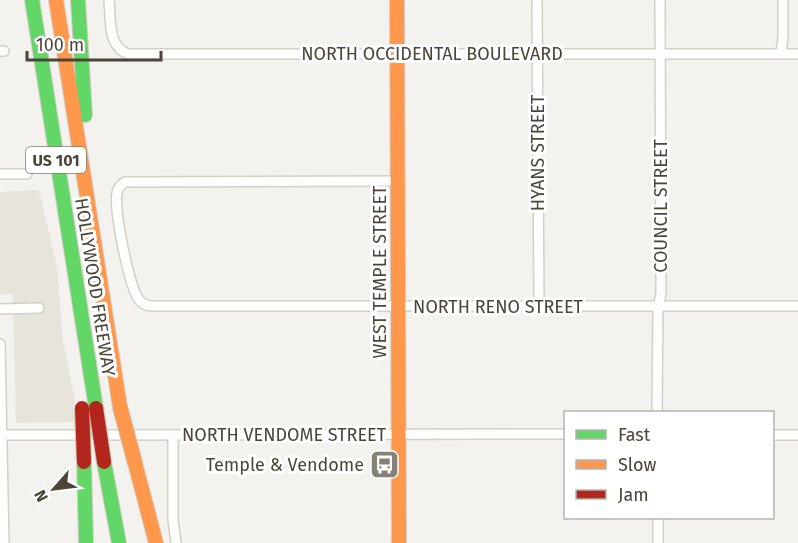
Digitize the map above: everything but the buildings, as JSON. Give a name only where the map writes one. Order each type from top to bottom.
[{"type":"main road","name":"HOLLYWOOD FREEWAY","points":[[32,0],[81,320],[89,408],[104,462],[119,543]]},
{"type":"main road","name":"HOLLYWOOD FREEWAY","points":[[56,0],[143,543]]},
{"type":"main road","points":[[78,0],[88,201]]},
{"type":"main road","name":"WEST TEMPLE STREET","points":[[397,0],[399,543]]},
{"type":"main road","points":[[86,543],[84,462],[89,408]]},
{"type":"main road","points":[[132,463],[156,543]]},
{"type":"street","name":"NORTH OCCIDENTAL BOULEVARD","points":[[108,0],[114,42],[118,49],[128,54],[798,54]]},
{"type":"street","name":"HYANS STREET","points":[[537,0],[539,307]]},
{"type":"street","name":"COUNCIL STREET","points":[[657,411],[658,307],[661,282],[660,0]]},
{"type":"street","points":[[781,54],[783,0]]},
{"type":"street","points":[[0,174],[27,174]]},
{"type":"street","name":"NORTH RENO STREET","points":[[398,181],[129,180],[121,184],[117,194],[118,228],[137,296],[146,305],[798,306]]},
{"type":"street","points":[[0,309],[39,308]]},
{"type":"street","points":[[0,344],[4,543]]},
{"type":"street","name":"NORTH VENDOME STREET","points":[[2,435],[564,434]]},
{"type":"street","points":[[173,435],[176,543]]},
{"type":"street","points":[[774,435],[798,435]]},
{"type":"street","points":[[658,519],[658,543]]},
{"type":"shaded area","points":[[39,190],[57,268],[63,341],[75,401],[75,422],[16,423],[13,294],[0,294],[0,192]]},
{"type":"traffic: fast","points":[[32,0],[96,408]]},
{"type":"traffic: fast","points":[[78,0],[85,115]]},
{"type":"traffic: fast","points":[[84,462],[86,543]]},
{"type":"traffic: fast","points":[[104,462],[119,543]]},
{"type":"traffic: slow","points":[[56,0],[120,407]]},
{"type":"traffic: slow","points":[[397,0],[399,543]]},
{"type":"traffic: slow","points":[[120,407],[135,463]]},
{"type":"traffic: slow","points":[[135,463],[156,543]]},
{"type":"traffic: jam","points":[[82,408],[84,462]]},
{"type":"traffic: jam","points":[[96,408],[104,462]]},
{"type":"place","name":"Temple & Vendome","points":[[385,465]]}]
